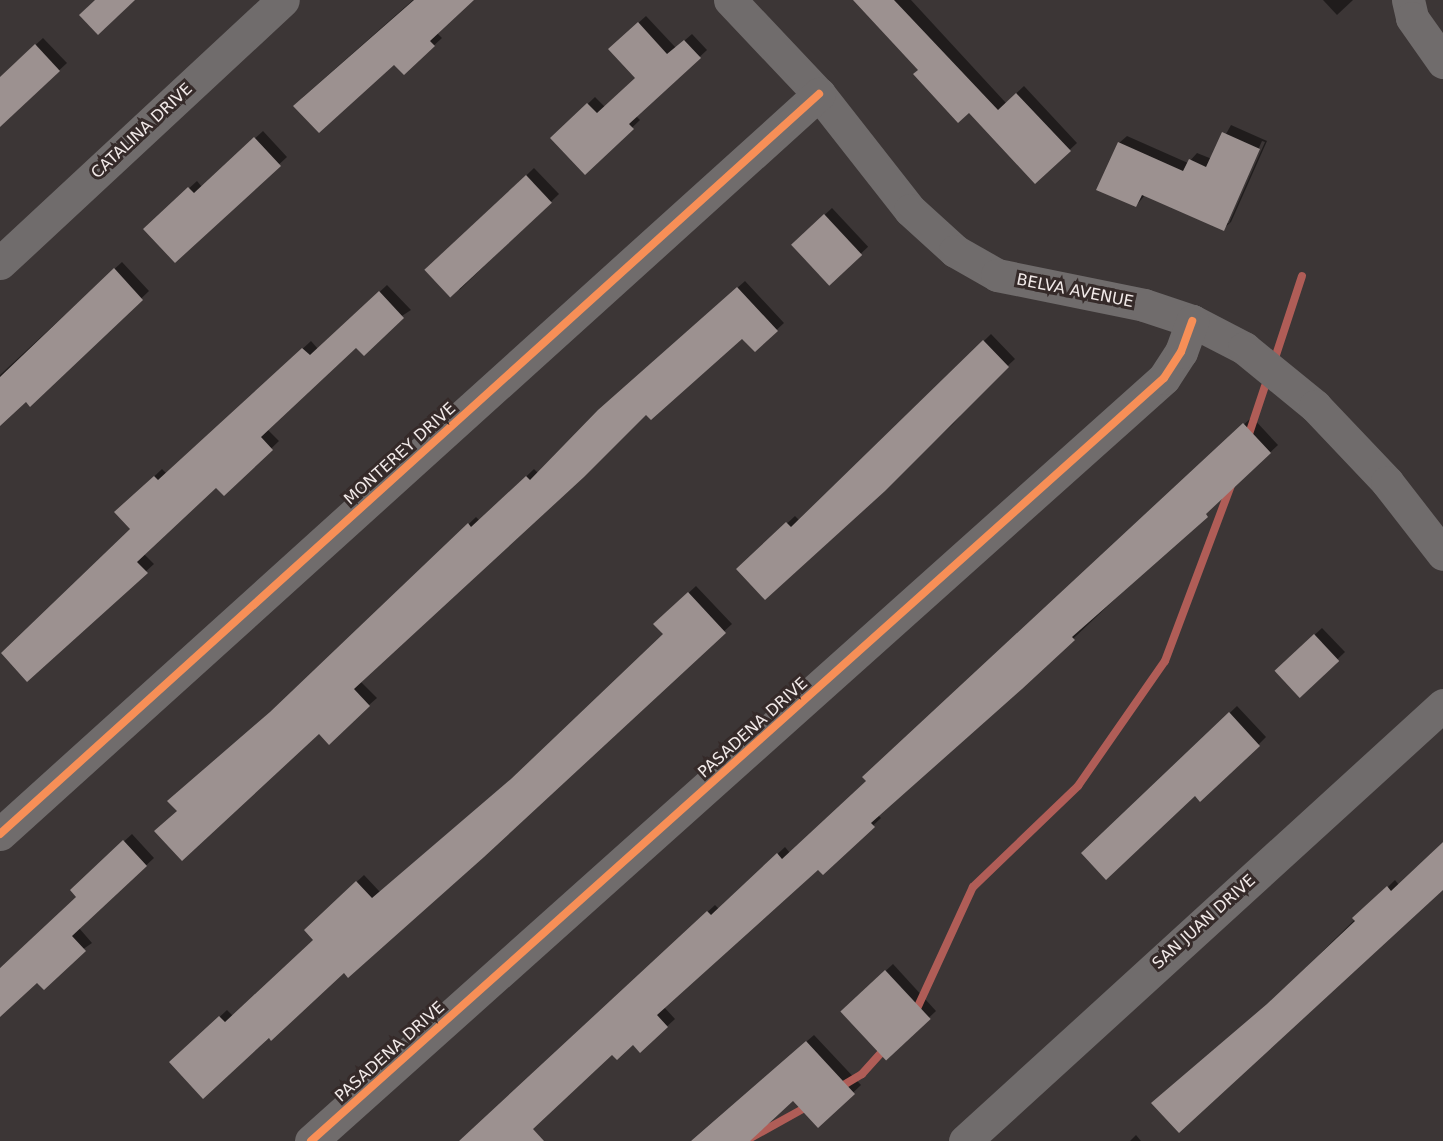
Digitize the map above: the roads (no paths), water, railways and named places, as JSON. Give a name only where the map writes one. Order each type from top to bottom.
[{"type":"street","name":"CATALINA DRIVE","points":[[0,263],[284,0]]},
{"type":"street","name":"BELVA AVENUE","points":[[730,0],[819,94],[910,210],[955,251],[997,276],[1144,305],[1192,321],[1244,348],[1315,406],[1387,482],[1443,554]]},
{"type":"street","points":[[1408,0],[1412,18],[1443,62]]},
{"type":"street","name":"MONTEREY DRIVE","points":[[0,834],[819,94]]},
{"type":"street","name":"PASADENA DRIVE","points":[[311,1141],[1164,378],[1180,352],[1192,321]]},
{"type":"street","name":"SAN JUAN DRIVE","points":[[965,1141],[1443,705]]},
{"type":"waterway","points":[[1276,355],[1302,276]]},
{"type":"waterway","points":[[1247,440],[1265,386]]},
{"type":"waterway","points":[[914,1015],[973,887],[1078,786],[1165,661],[1232,483]]},
{"type":"waterway","points":[[837,1089],[862,1074],[888,1045]]},
{"type":"waterway","points":[[745,1141],[810,1105]]}]
